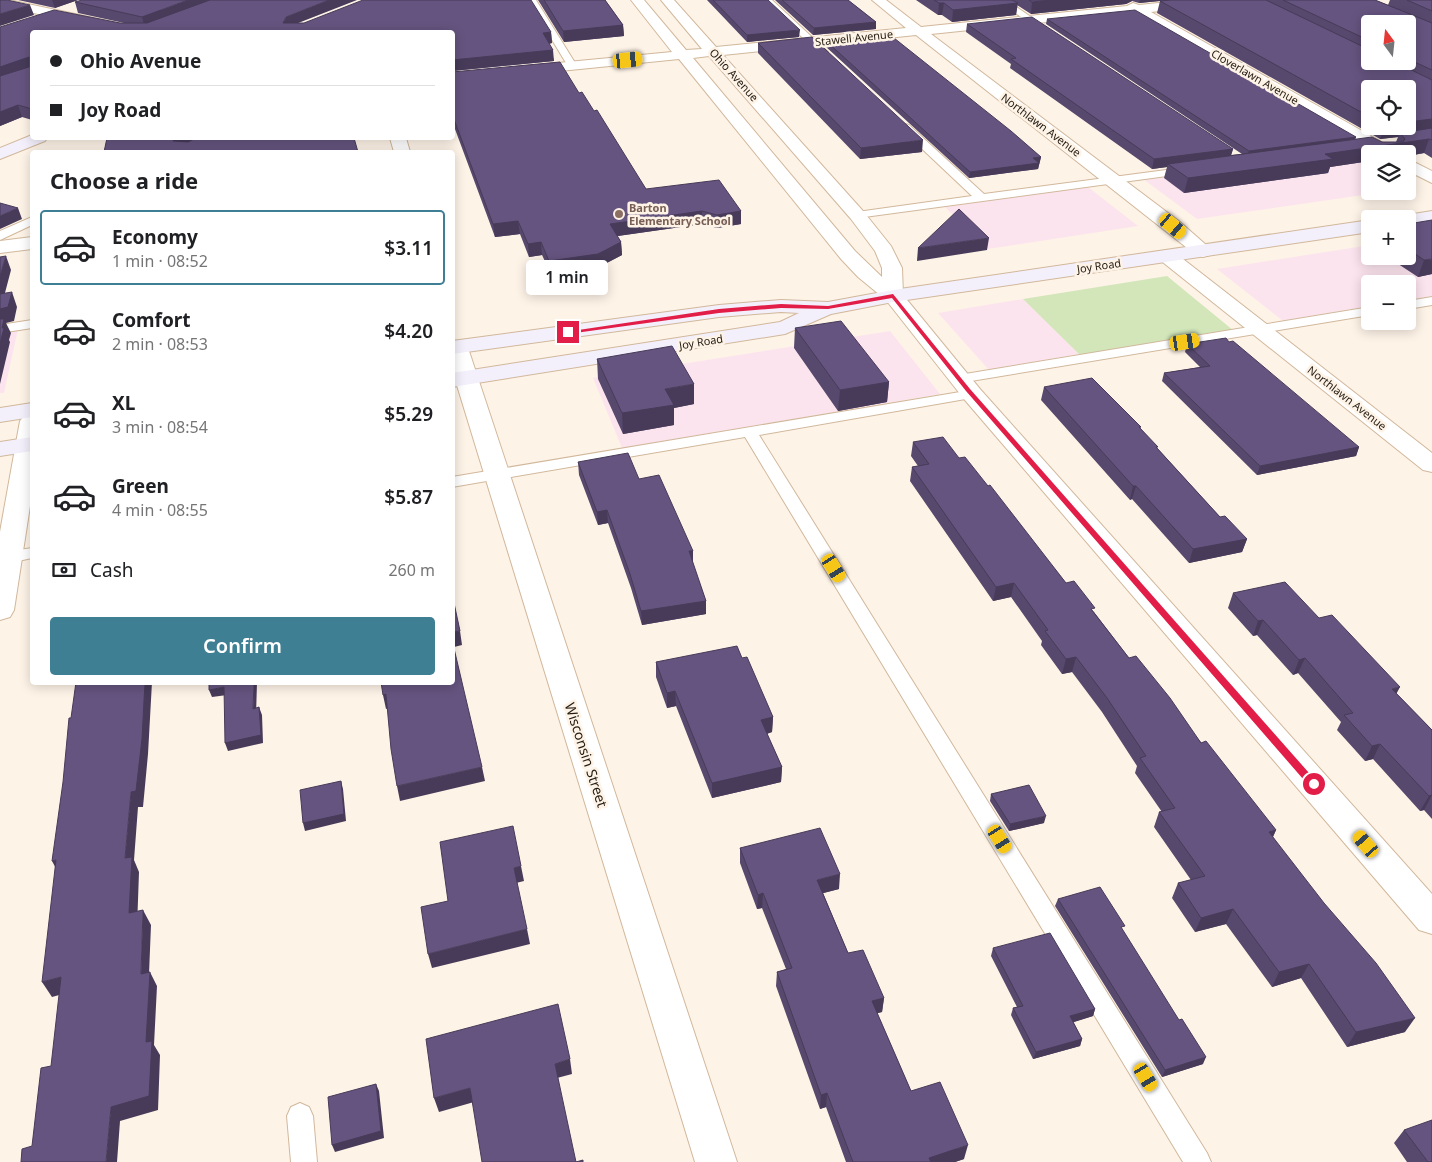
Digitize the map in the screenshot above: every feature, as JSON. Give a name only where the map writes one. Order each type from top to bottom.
[{"type":"street","name":"Ohio Avenue","points":[[636,0],[848,255],[865,273],[893,296],[966,387],[1432,919]]},
{"type":"street","name":"Ohio Avenue","points":[[668,0],[858,215],[884,250],[892,268],[893,296]]},
{"type":"street","name":"Northlawn Avenue","points":[[878,0],[1203,251]]},
{"type":"street","name":"Cloverlawn Avenue","points":[[1120,0],[1374,145]]},
{"type":"street","name":"Stawell Avenue","points":[[455,78],[1227,0]]},
{"type":"street","points":[[0,2],[135,30]]},
{"type":"street","points":[[33,22],[80,6]]},
{"type":"street","points":[[0,154],[34,140]]},
{"type":"street","points":[[764,155],[801,150]]},
{"type":"street","points":[[1416,169],[1432,178]]},
{"type":"street","name":"Joy Road","points":[[455,348],[719,311],[781,306],[828,308],[893,296],[1361,227]]},
{"type":"street","points":[[0,247],[30,243]]},
{"type":"street","name":"Northlawn Avenue","points":[[1167,256],[1432,465]]},
{"type":"street","name":"Joy Road","points":[[460,379],[785,328],[828,308]]},
{"type":"street","name":"Wisconsin Street","points":[[455,348],[460,379],[497,475],[716,1162]]},
{"type":"street","points":[[0,415],[30,410]]},
{"type":"street","points":[[0,449],[30,436]]},
{"type":"street","points":[[0,610],[14,556],[30,443]]},
{"type":"lane","points":[[532,0],[572,66]]},
{"type":"lane","points":[[767,0],[834,61]]},
{"type":"lane","points":[[1000,0],[1056,37]]},
{"type":"lane","points":[[897,120],[982,198]]},
{"type":"lane","points":[[1355,147],[1361,146]]},
{"type":"lane","points":[[858,215],[1196,169]]},
{"type":"lane","points":[[0,236],[30,222]]},
{"type":"lane","points":[[1416,304],[1432,301]]},
{"type":"lane","points":[[455,482],[750,432],[1260,329],[1361,312]]},
{"type":"lane","points":[[0,329],[30,324]]},
{"type":"lane","points":[[750,432],[1198,1162]]},
{"type":"lane","points":[[300,1116],[304,1162]]},
{"type":"shaded area","points":[[1355,150],[1361,154],[1361,195],[1197,219],[1143,179]]},
{"type":"shaded area","points":[[1088,187],[1138,226],[988,249],[945,207]]},
{"type":"shaded area","points":[[1432,241],[1432,296],[1416,299],[1416,275],[1361,275],[1361,308],[1283,321],[1217,269],[1361,246],[1361,265],[1416,265],[1416,251]]},
{"type":"shaded area","points":[[1023,299],[1079,354],[989,370],[938,313]]},
{"type":"shaded area","points":[[18,329],[4,393],[0,393],[0,332]]},
{"type":"shaded area","points":[[890,331],[940,394],[622,448],[593,378]]},
{"type":"green space","points":[[1167,276],[1234,331],[1082,357],[1023,299]]},
{"type":"building","points":[[0,0],[7,0],[30,5],[0,14]]},
{"type":"building","points":[[82,0],[188,0],[142,17],[75,2]]},
{"type":"building","points":[[210,0],[329,0],[286,17],[283,23],[304,23],[363,0],[531,0],[551,32],[543,33],[553,50],[455,60],[455,30],[30,30],[30,108],[18,105],[0,112],[0,76],[29,67],[29,57],[0,67],[0,27],[54,10],[120,23],[147,23]]},
{"type":"building","points":[[544,0],[605,0],[623,25],[563,31]]},
{"type":"building","points":[[713,0],[768,0],[800,30],[747,35]]},
{"type":"building","points":[[782,0],[848,0],[876,22],[814,28]]},
{"type":"building","points":[[934,0],[1012,0],[1018,3],[953,10],[944,3]]},
{"type":"building","points":[[1029,0],[1052,0],[1032,2]]},
{"type":"building","points":[[1266,0],[1361,46],[1361,70],[1411,70],[1432,80],[1432,119],[1416,121],[1416,80],[1361,80],[1361,112],[1160,1]]},
{"type":"building","points":[[1283,0],[1375,0],[1412,15],[1361,15],[1361,37]]},
{"type":"building","points":[[1407,0],[1432,0],[1432,11]]},
{"type":"building","points":[[1135,10],[1356,137],[1249,151],[1047,19]]},
{"type":"building","points":[[1032,17],[1233,149],[1154,159],[1011,59],[1016,58],[967,24]]},
{"type":"building","points":[[1416,17],[1432,23],[1432,70],[1416,63]]},
{"type":"building","points":[[889,34],[1011,131],[1041,157],[1033,158],[1039,163],[970,172],[826,41]]},
{"type":"building","points":[[812,37],[923,140],[861,148],[758,43]]},
{"type":"building","points":[[560,62],[579,93],[582,92],[594,111],[597,110],[646,189],[719,180],[741,211],[717,215],[702,211],[610,224],[621,242],[598,254],[549,261],[541,242],[528,244],[518,221],[493,224],[455,122],[455,72]]},
{"type":"building","points":[[1432,128],[1432,140],[1387,145],[1361,145],[1361,149],[1325,154],[1333,159],[1188,178],[1168,164],[1372,137],[1382,142],[1403,142],[1405,139],[1402,135],[1416,135],[1416,130]]},
{"type":"building","points":[[107,140],[173,140],[188,142],[192,140],[355,140],[357,150],[104,150]]},
{"type":"building","points":[[0,203],[18,208],[0,216]]},
{"type":"building","points":[[959,209],[989,238],[918,248]]},
{"type":"building","points":[[1432,220],[1432,259],[1424,260],[1416,254],[1416,223]]},
{"type":"building","points":[[6,256],[0,276],[0,257]]},
{"type":"building","points":[[12,292],[8,307],[0,309],[0,294]]},
{"type":"building","points":[[0,319],[4,319],[2,328],[4,328],[0,344]]},
{"type":"building","points":[[841,321],[889,382],[840,390],[795,328]]},
{"type":"building","points":[[1226,338],[1229,342],[1233,341],[1359,447],[1260,466],[1164,373],[1210,366],[1187,344]]},
{"type":"building","points":[[672,346],[694,384],[665,389],[674,405],[622,413],[597,359]]},
{"type":"building","points":[[1092,378],[1141,427],[1139,427],[1220,517],[1225,516],[1247,539],[1193,549],[1136,486],[1133,486],[1044,387]]},
{"type":"building","points":[[943,437],[959,458],[965,457],[988,486],[990,485],[1066,583],[1074,581],[1095,608],[1091,609],[1129,658],[1136,656],[1170,698],[1201,743],[1206,741],[1276,830],[1269,832],[1324,903],[1376,963],[1415,1018],[1356,1032],[1309,964],[1279,972],[1233,909],[1201,918],[1178,883],[1205,876],[1159,812],[1175,808],[1140,758],[1146,756],[1107,698],[1076,657],[1066,659],[1045,631],[1048,630],[1014,583],[996,587],[912,467],[929,464],[913,442]]},
{"type":"building","points":[[628,453],[639,479],[659,475],[693,551],[689,551],[706,601],[641,611],[607,510],[597,512],[578,462]]},
{"type":"building","points":[[1285,582],[1319,618],[1332,615],[1400,687],[1392,689],[1432,730],[1432,795],[1429,796],[1380,744],[1372,746],[1344,715],[1353,713],[1305,658],[1299,660],[1263,620],[1258,621],[1233,593]]},
{"type":"building","points":[[455,608],[460,631],[455,632]]},
{"type":"building","points":[[737,646],[742,658],[747,657],[773,717],[761,720],[782,767],[712,783],[675,691],[667,693],[656,662]]},
{"type":"building","points":[[455,653],[482,767],[397,786],[391,749],[386,694],[383,695],[381,685],[455,685]]},
{"type":"building","points":[[76,685],[145,685],[142,739],[136,791],[131,792],[125,858],[132,857],[129,913],[143,910],[141,974],[150,972],[146,1042],[152,1041],[149,1096],[111,1107],[106,1162],[21,1162],[22,1149],[32,1146],[41,1068],[51,1066],[61,977],[42,982],[56,860],[52,861],[63,782],[69,718],[71,718]]},
{"type":"building","points":[[209,685],[254,685],[253,709],[259,707],[261,735],[225,743],[224,687],[209,690]]},
{"type":"building","points":[[341,781],[344,814],[303,823],[300,790]]},
{"type":"building","points":[[1029,785],[1046,816],[1010,824],[991,794]]},
{"type":"building","points":[[513,826],[521,866],[514,868],[527,929],[428,954],[421,907],[448,901],[440,842]]},
{"type":"building","points":[[820,828],[840,874],[817,880],[848,953],[863,950],[884,998],[872,1001],[911,1091],[940,1082],[968,1145],[929,1158],[931,1162],[853,1162],[827,1093],[821,1095],[777,972],[792,968],[763,893],[758,895],[740,848]]},
{"type":"building","points":[[1100,887],[1125,926],[1121,927],[1179,1020],[1182,1019],[1206,1057],[1165,1070],[1058,899]]},
{"type":"building","points":[[1050,933],[1095,1009],[1070,1016],[1082,1039],[1036,1052],[1013,1008],[1023,1006],[993,948]]},
{"type":"building","points":[[558,1004],[570,1059],[555,1064],[576,1162],[482,1162],[470,1088],[434,1098],[426,1039]]},
{"type":"building","points":[[376,1084],[381,1131],[332,1145],[328,1097]]},
{"type":"building","points":[[1432,1120],[1432,1162],[1428,1162],[1404,1130]]},
{"type":"place","name":"Barton Elementary School","points":[[619,214]]},
{"type":"route","points":[[568,332],[758,307],[828,308],[893,296],[968,390],[1314,784]]}]
